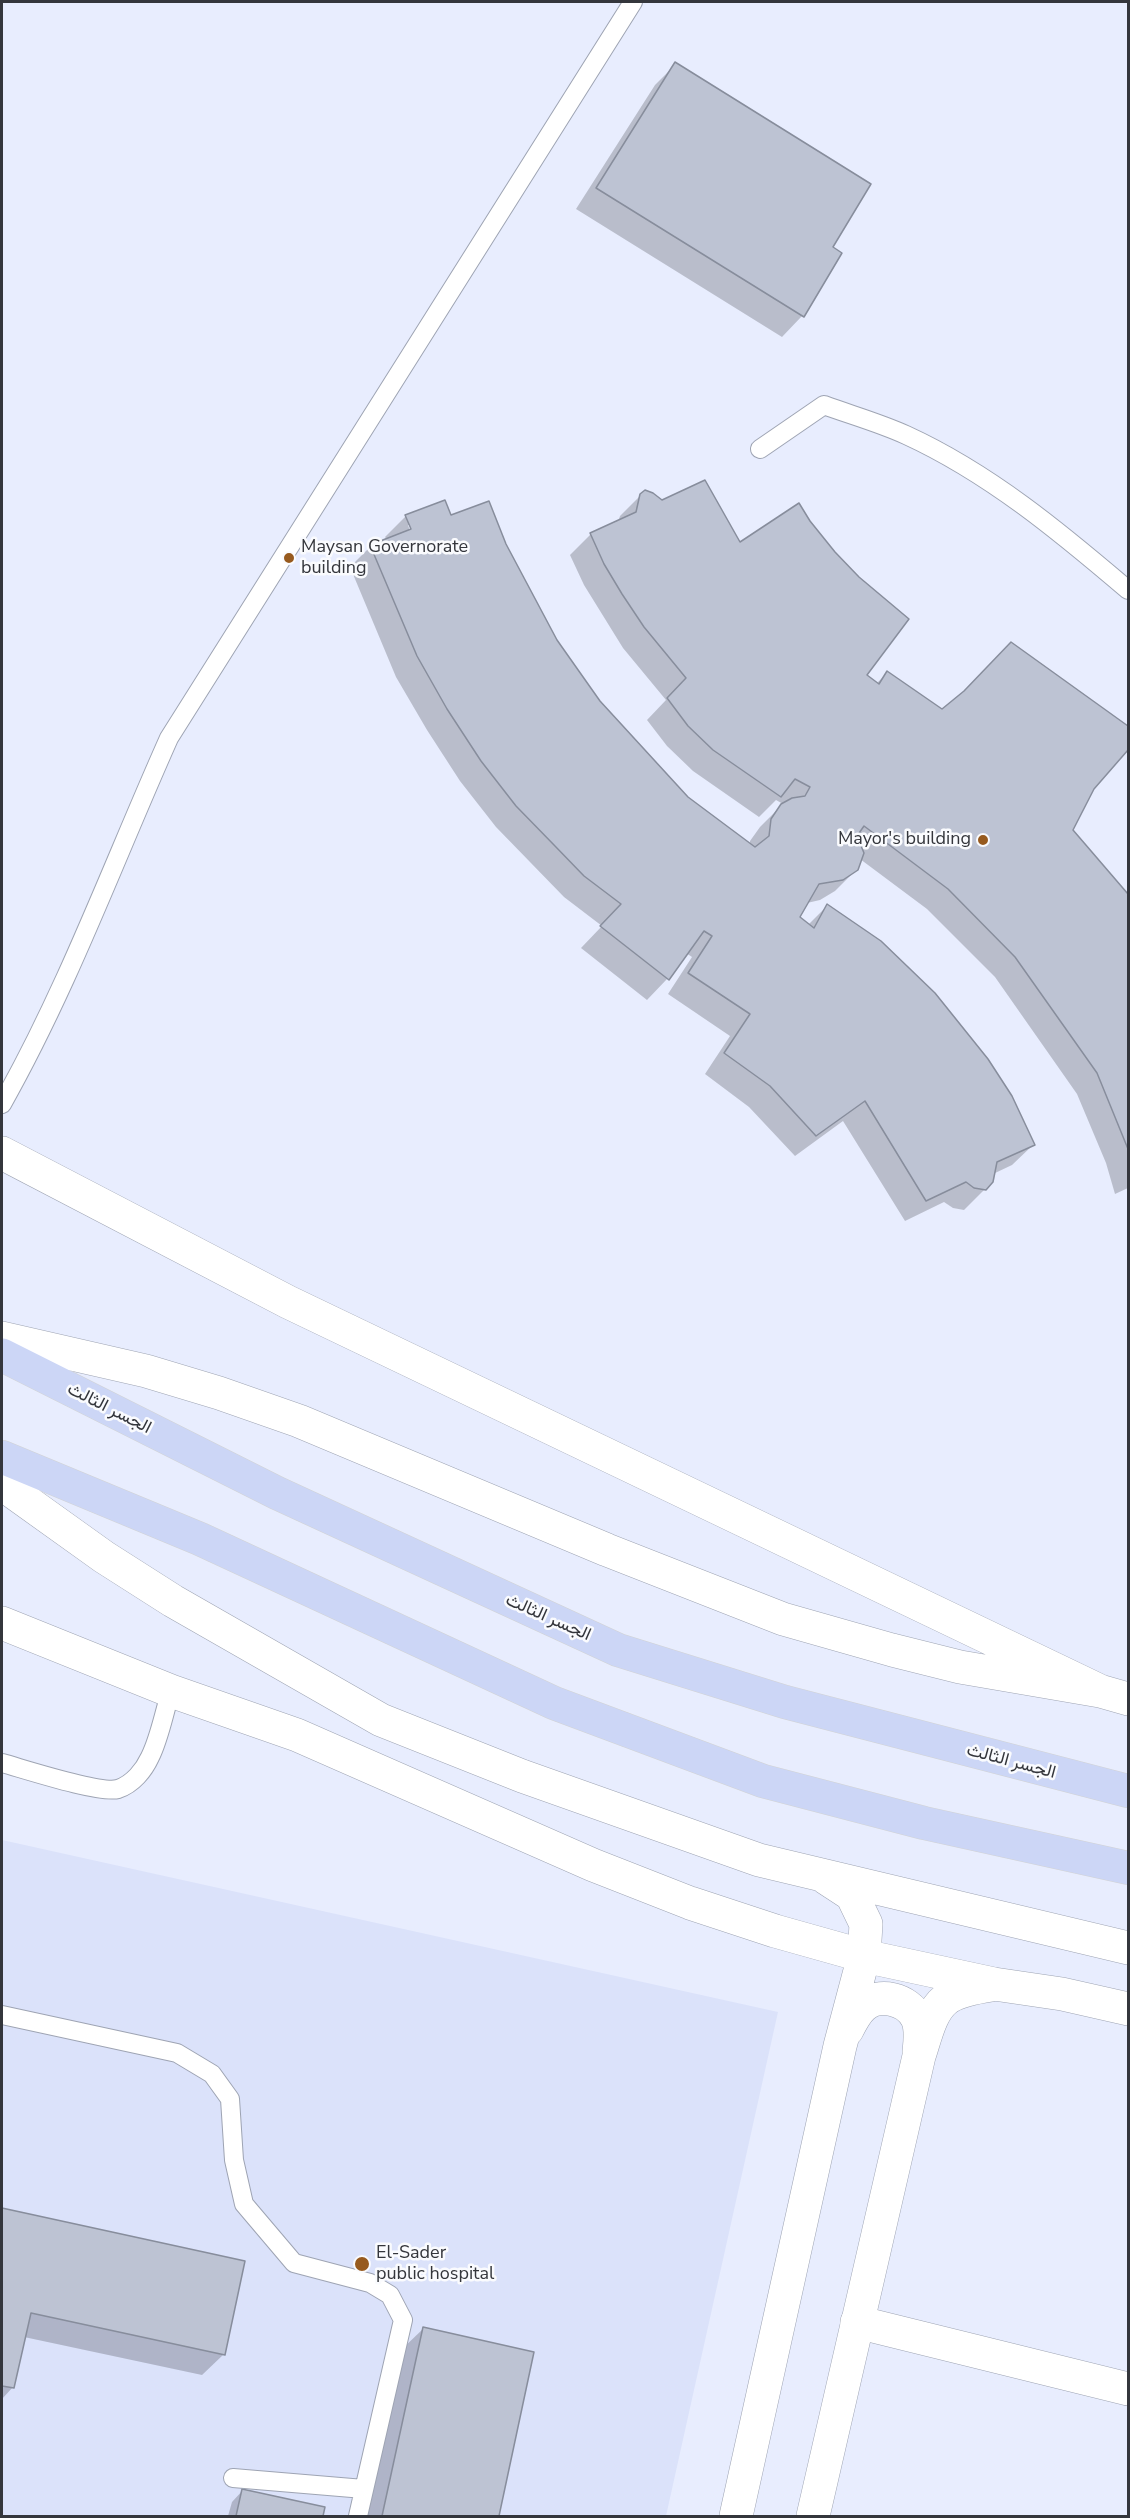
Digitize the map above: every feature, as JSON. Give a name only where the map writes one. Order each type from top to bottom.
[{"type":"main road","name":"الجسر الثالث","points":[[2,1355],[277,1493],[618,1650],[785,1702],[1128,1791]]},
{"type":"main road","points":[[2,1457],[200,1539],[554,1703],[763,1781],[924,1823],[1128,1868]]},
{"type":"street","points":[[2,1153],[288,1302],[1114,1695]]},
{"type":"street","points":[[2,1338],[146,1371],[219,1392],[318,1429],[618,1554],[762,1611],[892,1650],[960,1667],[1114,1695]]},
{"type":"street","points":[[2,1484],[104,1557],[173,1601],[381,1720],[522,1776],[759,1860],[1128,1947]]},
{"type":"street","points":[[2,1623],[171,1691],[297,1735],[593,1865],[690,1903],[775,1932],[864,1956],[994,1984],[1062,1994],[1128,2009]]},
{"type":"street","points":[[736,2517],[840,2046],[864,1956],[866,1924],[852,1895],[825,1877]]},
{"type":"street","points":[[813,2517],[919,2056],[931,2022],[945,2001],[964,1991],[994,1984]]},
{"type":"street","points":[[840,2046],[862,2006],[875,1999],[892,1999],[904,2004],[916,2018],[920,2034],[919,2056]]},
{"type":"street","points":[[856,2322],[1128,2389]]},
{"type":"lane","points":[[2,1104],[42,1029],[99,904],[169,738],[633,2]]},
{"type":"lane","points":[[760,449],[824,405],[906,435],[981,476],[1060,531],[1128,590]]},
{"type":"lane","points":[[2,1763],[96,1787],[117,1789],[130,1782],[141,1772],[151,1756],[171,1691]]},
{"type":"lane","points":[[2,2015],[177,2053],[212,2074],[230,2098],[234,2160],[244,2204],[294,2263],[370,2283],[390,2295],[403,2320],[358,2517]]},
{"type":"lane","points":[[233,2478],[363,2489]]},
{"type":"shaded area","name":"El-Sader public hospital","points":[[2,1840],[778,2012],[666,2516],[2,2516]]},
{"type":"building","points":[[675,62],[871,184],[833,247],[842,253],[804,317],[596,188]]},
{"type":"building","name":"Mayor's building","points":[[705,480],[740,542],[799,503],[835,552],[859,577],[909,619],[867,675],[879,684],[887,671],[942,709],[964,691],[1011,642],[1128,726],[1128,750],[1094,789],[1073,830],[1128,894],[1128,1149],[1097,1073],[1015,957],[948,889],[864,826],[857,836],[864,853],[858,870],[843,880],[819,884],[800,917],[814,928],[827,904],[881,941],[935,993],[988,1059],[1012,1096],[1035,1145],[997,1162],[993,1182],[986,1190],[974,1188],[966,1182],[926,1201],[865,1101],[816,1136],[770,1086],[724,1053],[750,1014],[688,973],[712,936],[704,931],[669,980],[600,926],[621,904],[584,876],[516,806],[481,761],[447,709],[417,656],[370,545],[411,529],[405,515],[445,500],[451,515],[489,501],[506,544],[557,640],[600,701],[688,797],[755,847],[769,836],[771,819],[781,804],[792,798],[805,796],[810,787],[795,779],[781,797],[713,750],[688,726],[667,698],[686,678],[644,627],[622,594],[604,564],[590,533],[636,512],[640,494],[645,490],[662,500]]},
{"type":"building","points":[[2,2208],[245,2261],[225,2355],[31,2313],[14,2388],[2,2386]]},
{"type":"building","points":[[423,2327],[534,2352],[499,2516],[382,2516]]},
{"type":"building","points":[[242,2489],[325,2507],[323,2516],[236,2516]]},
{"type":"place","name":"Maysan Governorate building","points":[[289,558]]},
{"type":"place","name":"Mayor's building","points":[[983,840]]},
{"type":"place","name":"El-Sader public hospital","points":[[362,2264]]}]
